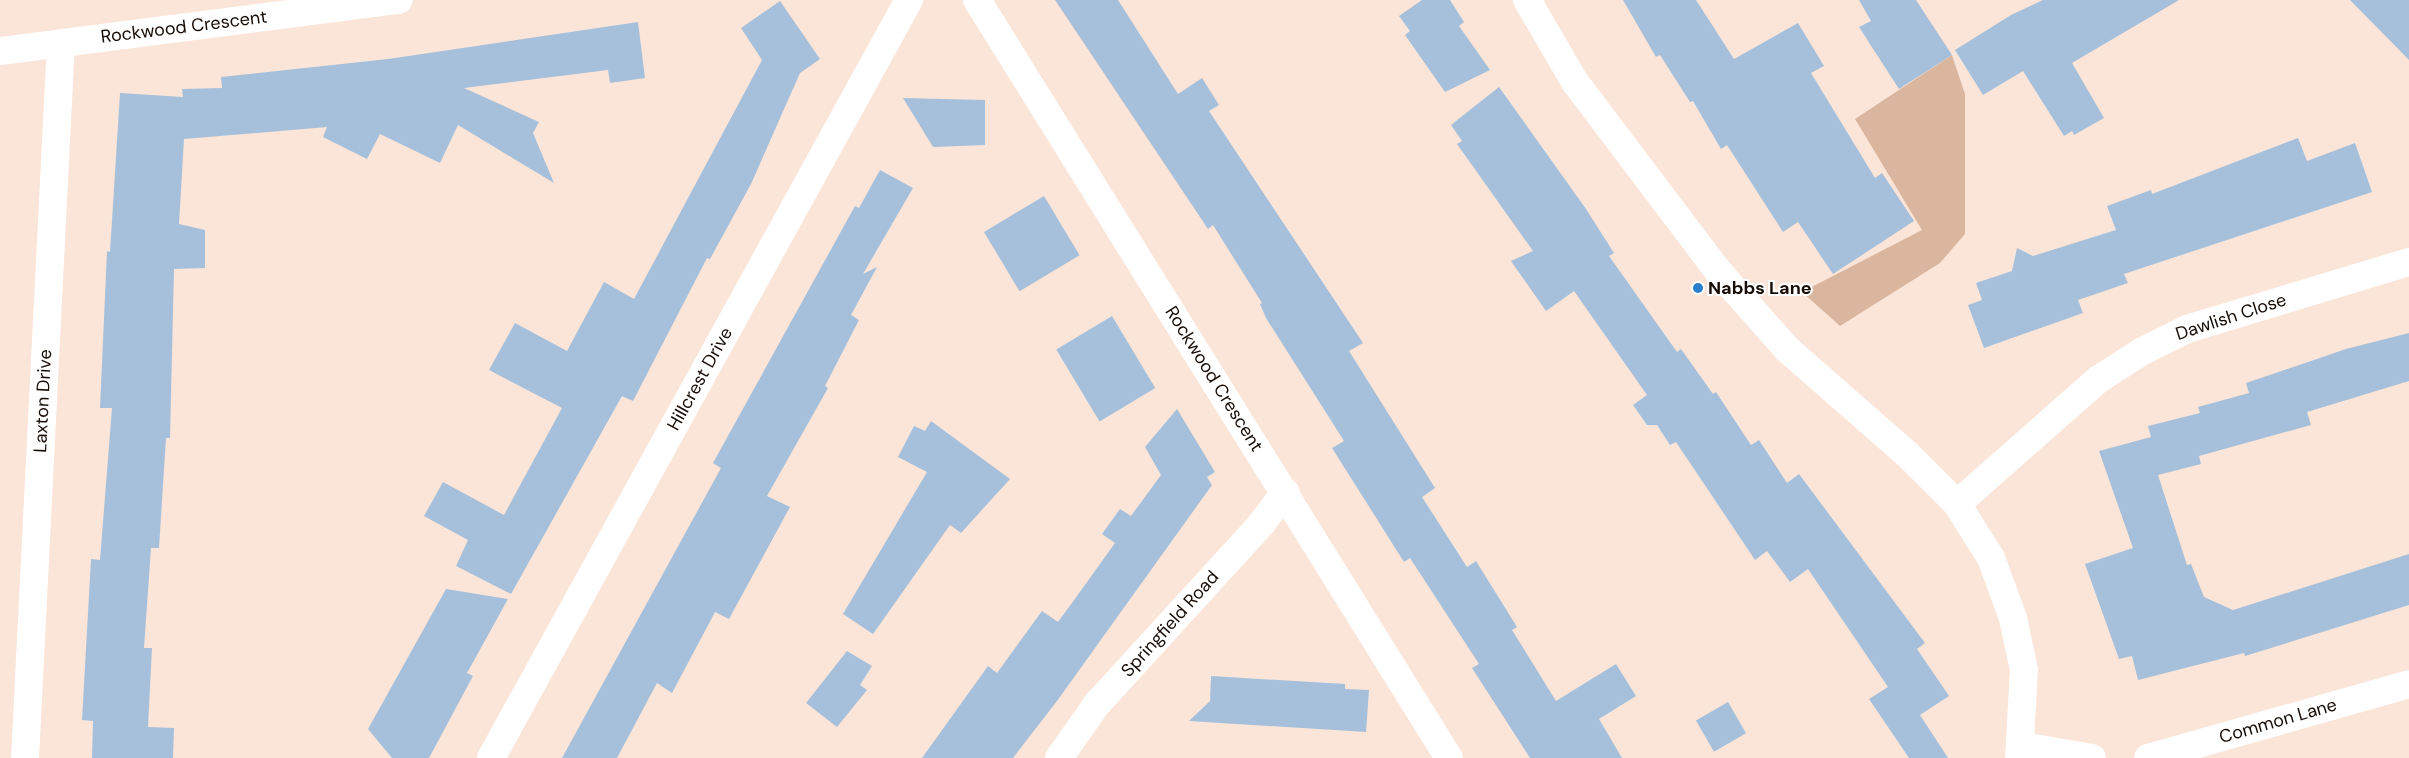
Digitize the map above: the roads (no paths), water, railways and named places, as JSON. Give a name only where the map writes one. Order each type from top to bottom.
[{"type":"street","name":"Rockwood Crescent","points":[[0,51],[399,0]]},
{"type":"street","name":"Hillcrest Drive","points":[[491,758],[909,0]]},
{"type":"street","name":"Rockwood Crescent","points":[[977,0],[1449,758]]},
{"type":"street","points":[[1527,0],[1575,82],[1718,271],[1787,349],[1907,454],[1957,504],[1991,558],[2013,618],[2024,670],[2021,752],[2092,758]]},
{"type":"street","name":"Laxton Drive","points":[[26,758],[61,43]]},
{"type":"street","name":"Dawlish Close","points":[[1957,504],[2099,379],[2140,352],[2187,329],[2409,262]]},
{"type":"street","name":"Springfield Road","points":[[1059,758],[1097,704],[1262,523],[1285,492]]},
{"type":"street","name":"Common Lane","points":[[2148,758],[2409,684]]},
{"type":"place","name":"Nabbs Lane","points":[[1698,288]]}]
